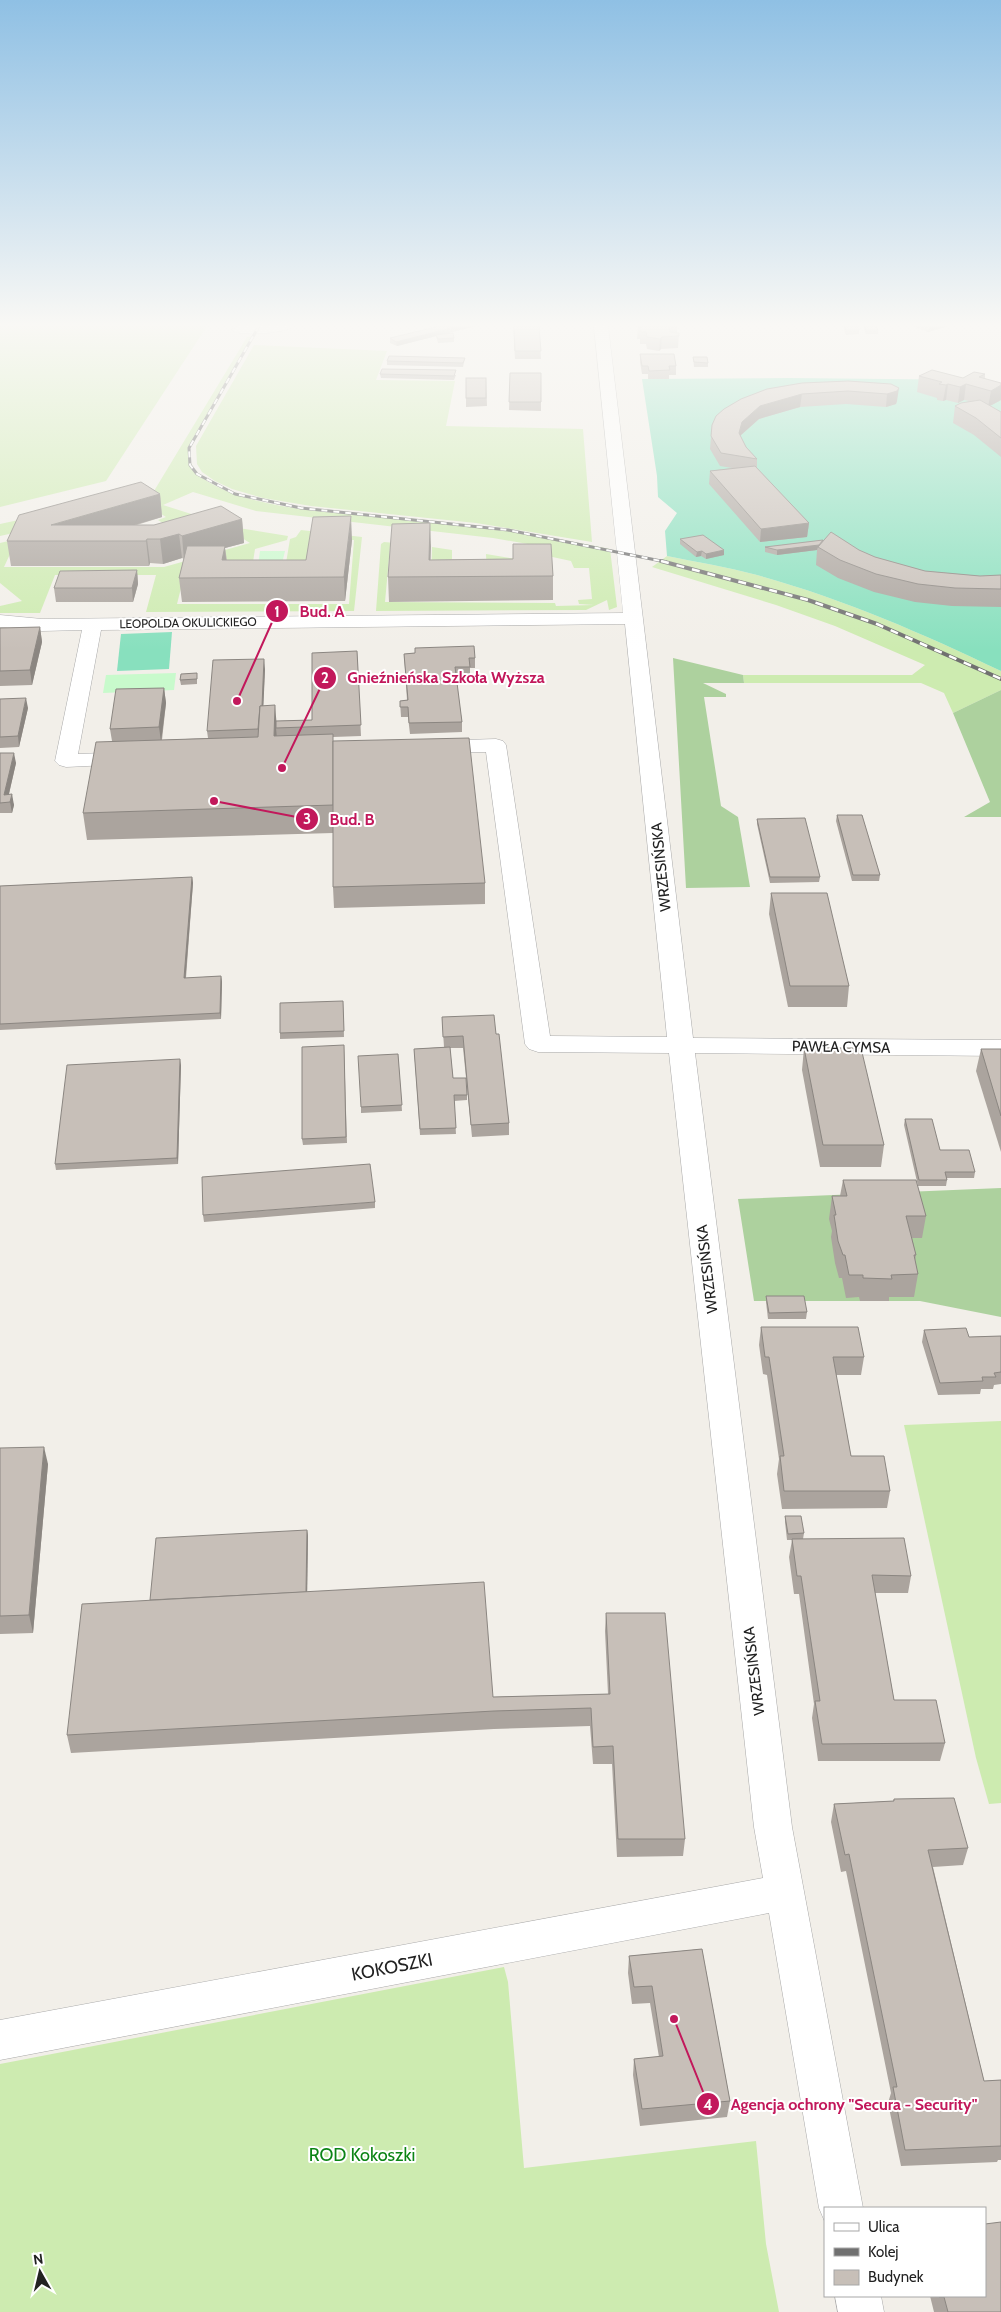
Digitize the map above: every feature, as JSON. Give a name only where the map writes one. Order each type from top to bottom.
[{"type":"street","name":"WRZESIŃSKA","points":[[613,434],[681,1046],[772,1818],[783,1892],[841,2207]]},
{"type":"street","name":"LEOPOLDA OKULICKIEGO","points":[[0,621],[42,625],[633,619]]},
{"type":"street","points":[[93,624],[66,761],[152,757]]},
{"type":"street","name":"PAWŁA CYMSA","points":[[413,748],[496,745],[538,1044],[1001,1048]]},
{"type":"street","name":"KOKOSZKI","points":[[0,2040],[731,1904],[783,1892]]},
{"type":"street","points":[[858,2297],[862,2312]]},
{"type":"green space","points":[[0,434],[137,434],[106,481],[0,507]]},
{"type":"green space","points":[[188,434],[197,434],[189,447],[190,462],[196,472],[205,480],[218,487],[265,503],[319,511],[449,523],[564,540],[610,549],[617,607],[609,610],[607,600],[586,610],[376,611],[381,544],[384,542],[428,546],[390,547],[385,602],[555,603],[556,606],[594,605],[579,604],[578,600],[592,599],[589,568],[574,568],[571,561],[534,553],[539,546],[493,538],[256,511],[193,492],[163,505],[232,527],[288,536],[287,540],[255,549],[251,575],[284,575],[290,539],[296,537],[301,530],[362,537],[354,611],[146,612],[156,575],[55,575],[40,613],[0,613],[0,606],[22,601],[0,583],[0,543],[17,539],[4,567],[164,567],[250,543],[227,529],[182,535],[158,520],[166,517],[145,504],[0,536],[0,524],[154,491]],"holes":[[[310,540],[354,540],[349,604],[177,604],[186,568],[303,584]]]},
{"type":"green space","points":[[203,434],[583,434],[592,542],[476,523],[311,506],[263,498],[232,489],[202,472],[197,464],[196,446]]},
{"type":"green space","points":[[650,434],[1001,434],[1001,671],[911,630],[819,594],[746,572],[667,556],[665,531],[677,513],[658,497]]},
{"type":"green space","points":[[432,547],[452,550],[452,575],[487,574],[486,554],[546,564],[546,567],[509,567],[510,583],[431,583]]},
{"type":"green space","points":[[260,551],[285,551],[280,572],[257,572]]},
{"type":"green space","points":[[667,556],[757,575],[819,594],[881,617],[1001,671],[1001,690],[953,713],[944,693],[921,683],[744,683],[743,675],[912,675],[925,665],[835,626],[776,605],[652,567]]},
{"type":"green space","points":[[172,632],[169,669],[117,671],[121,634]]},
{"type":"green space","points":[[673,658],[743,675],[744,683],[703,683],[726,694],[726,697],[704,697],[721,806],[738,817],[750,887],[686,888]]},
{"type":"green space","points":[[176,673],[174,690],[103,693],[106,675]]},
{"type":"green space","points":[[1001,690],[1001,817],[964,817],[990,802],[953,713]]},
{"type":"green space","points":[[1001,1188],[1001,1317],[920,1301],[754,1301],[738,1199]]},
{"type":"green space","points":[[1001,1421],[1001,1803],[989,1804],[976,1758],[904,1425]]},
{"type":"green space","name":"ROD Kokoszki","points":[[504,1967],[508,1982],[524,2168],[756,2141],[766,2244],[779,2312],[0,2312],[0,2064]]},
{"type":"building","points":[[711,434],[739,434],[746,447],[757,459],[721,453]]},
{"type":"building","points":[[755,466],[809,523],[761,529],[710,471]]},
{"type":"building","points":[[141,482],[160,494],[51,525],[154,525],[221,506],[242,519],[182,536],[179,534],[160,539],[147,539],[146,541],[7,541],[19,515]]},
{"type":"building","points":[[351,516],[344,577],[179,578],[187,546],[225,546],[222,560],[306,560],[313,517]]},
{"type":"building","points":[[430,523],[429,560],[513,559],[513,544],[551,544],[553,576],[388,577],[392,524]]},
{"type":"building","points":[[831,532],[859,550],[875,557],[925,571],[980,576],[1001,575],[1001,589],[955,588],[918,584],[876,574],[840,560],[818,547]]},
{"type":"building","points":[[703,535],[724,550],[706,554],[702,551],[697,552],[680,539]]},
{"type":"building","points":[[823,540],[819,545],[777,550],[765,547]]},
{"type":"building","points":[[137,570],[132,588],[54,588],[60,571]]},
{"type":"building","points":[[40,627],[30,670],[0,671],[0,628]]},
{"type":"building","points":[[474,646],[475,658],[469,658],[470,667],[455,667],[462,722],[409,723],[408,707],[400,707],[400,701],[408,700],[404,654],[415,653],[415,648]]},
{"type":"building","points":[[357,651],[361,725],[276,728],[276,721],[312,720],[312,653]]},
{"type":"building","points":[[264,659],[262,706],[260,706],[258,729],[207,731],[213,660]]},
{"type":"building","points":[[197,673],[197,679],[180,680],[181,674]]},
{"type":"building","points":[[164,688],[159,727],[110,729],[116,689]]},
{"type":"building","points":[[26,698],[18,736],[0,737],[0,699]]},
{"type":"building","points":[[275,705],[274,736],[333,734],[333,805],[83,813],[96,742],[258,737],[260,706]]},
{"type":"building","points":[[469,738],[485,883],[333,887],[333,741]]},
{"type":"building","points":[[0,753],[14,753],[4,795],[12,794],[10,802],[0,803]]},
{"type":"building","points":[[837,815],[862,815],[880,875],[853,875]]},
{"type":"building","points":[[805,818],[820,877],[770,877],[757,819]]},
{"type":"building","points":[[192,877],[184,978],[221,976],[220,1013],[0,1024],[0,886]]},
{"type":"building","points":[[771,893],[827,893],[849,986],[790,986]]},
{"type":"building","points":[[343,1001],[344,1031],[280,1033],[280,1003]]},
{"type":"building","points":[[494,1015],[496,1034],[499,1034],[509,1123],[471,1125],[463,1036],[443,1037],[442,1017]]},
{"type":"building","points":[[344,1045],[346,1137],[302,1139],[302,1047]]},
{"type":"building","points":[[450,1047],[453,1078],[466,1078],[467,1095],[454,1095],[456,1128],[420,1129],[414,1049]]},
{"type":"building","points":[[804,1048],[861,1048],[884,1145],[823,1145]]},
{"type":"building","points":[[981,1049],[1001,1049],[1001,1116]]},
{"type":"building","points":[[398,1054],[402,1105],[361,1107],[358,1056]]},
{"type":"building","points":[[180,1059],[177,1158],[55,1164],[67,1065]]},
{"type":"building","points":[[905,1119],[932,1119],[940,1150],[969,1150],[975,1172],[945,1172],[947,1180],[919,1180]]},
{"type":"building","points":[[370,1164],[375,1202],[203,1215],[202,1177]]},
{"type":"building","points":[[843,1180],[916,1180],[926,1216],[906,1216],[916,1255],[914,1255],[918,1274],[891,1275],[892,1279],[863,1278],[863,1275],[849,1275],[845,1255],[843,1255],[838,1241],[832,1196],[847,1196]]},
{"type":"building","points":[[766,1296],[804,1296],[807,1312],[769,1313]]},
{"type":"building","points":[[761,1327],[858,1327],[864,1357],[833,1357],[851,1456],[884,1456],[890,1491],[784,1491],[780,1456],[784,1456],[769,1357],[765,1357]]},
{"type":"building","points":[[966,1328],[969,1337],[1001,1336],[1001,1372],[994,1373],[996,1377],[982,1377],[983,1381],[940,1383],[924,1330]]},
{"type":"building","points":[[44,1447],[29,1615],[0,1616],[0,1448]]},
{"type":"building","points":[[785,1516],[801,1516],[804,1533],[788,1534]]},
{"type":"building","points":[[307,1530],[306,1592],[150,1600],[156,1538]]},
{"type":"building","points":[[904,1538],[911,1576],[872,1575],[894,1700],[936,1700],[945,1743],[822,1744],[815,1701],[820,1701],[801,1576],[797,1576],[792,1539]]},
{"type":"building","points":[[484,1582],[493,1697],[610,1694],[606,1613],[665,1613],[685,1839],[618,1839],[613,1746],[593,1747],[591,1708],[494,1711],[67,1735],[82,1604]]},
{"type":"building","points":[[954,1798],[968,1848],[928,1850],[984,2081],[1001,2080],[1001,2146],[905,2150],[893,2087],[897,2087],[849,1854],[845,1855],[834,1804],[894,1801],[894,1799]]},
{"type":"building","points":[[702,1949],[730,2101],[642,2109],[634,2059],[663,2056],[652,1986],[634,1987],[629,1956]]},
{"type":"building","points":[[1001,2222],[1001,2312],[948,2312],[944,2297],[986,2297],[986,2224]]},
{"type":"railway","points":[[197,434],[189,448],[190,465],[197,474],[235,494],[301,508],[508,530],[666,562]]},
{"type":"railway","points":[[661,561],[808,600],[877,624],[1001,679]]},
{"type":"place","name":"Bud. A","points":[[237,701]]},
{"type":"place","name":"Gnieźnieńska Szkoła Wyższa","points":[[282,768]]},
{"type":"place","name":"Bud. B","points":[[214,801]]},
{"type":"place","name":"Agencja ochrony \"Secura - Security\"","points":[[674,2019]]}]
